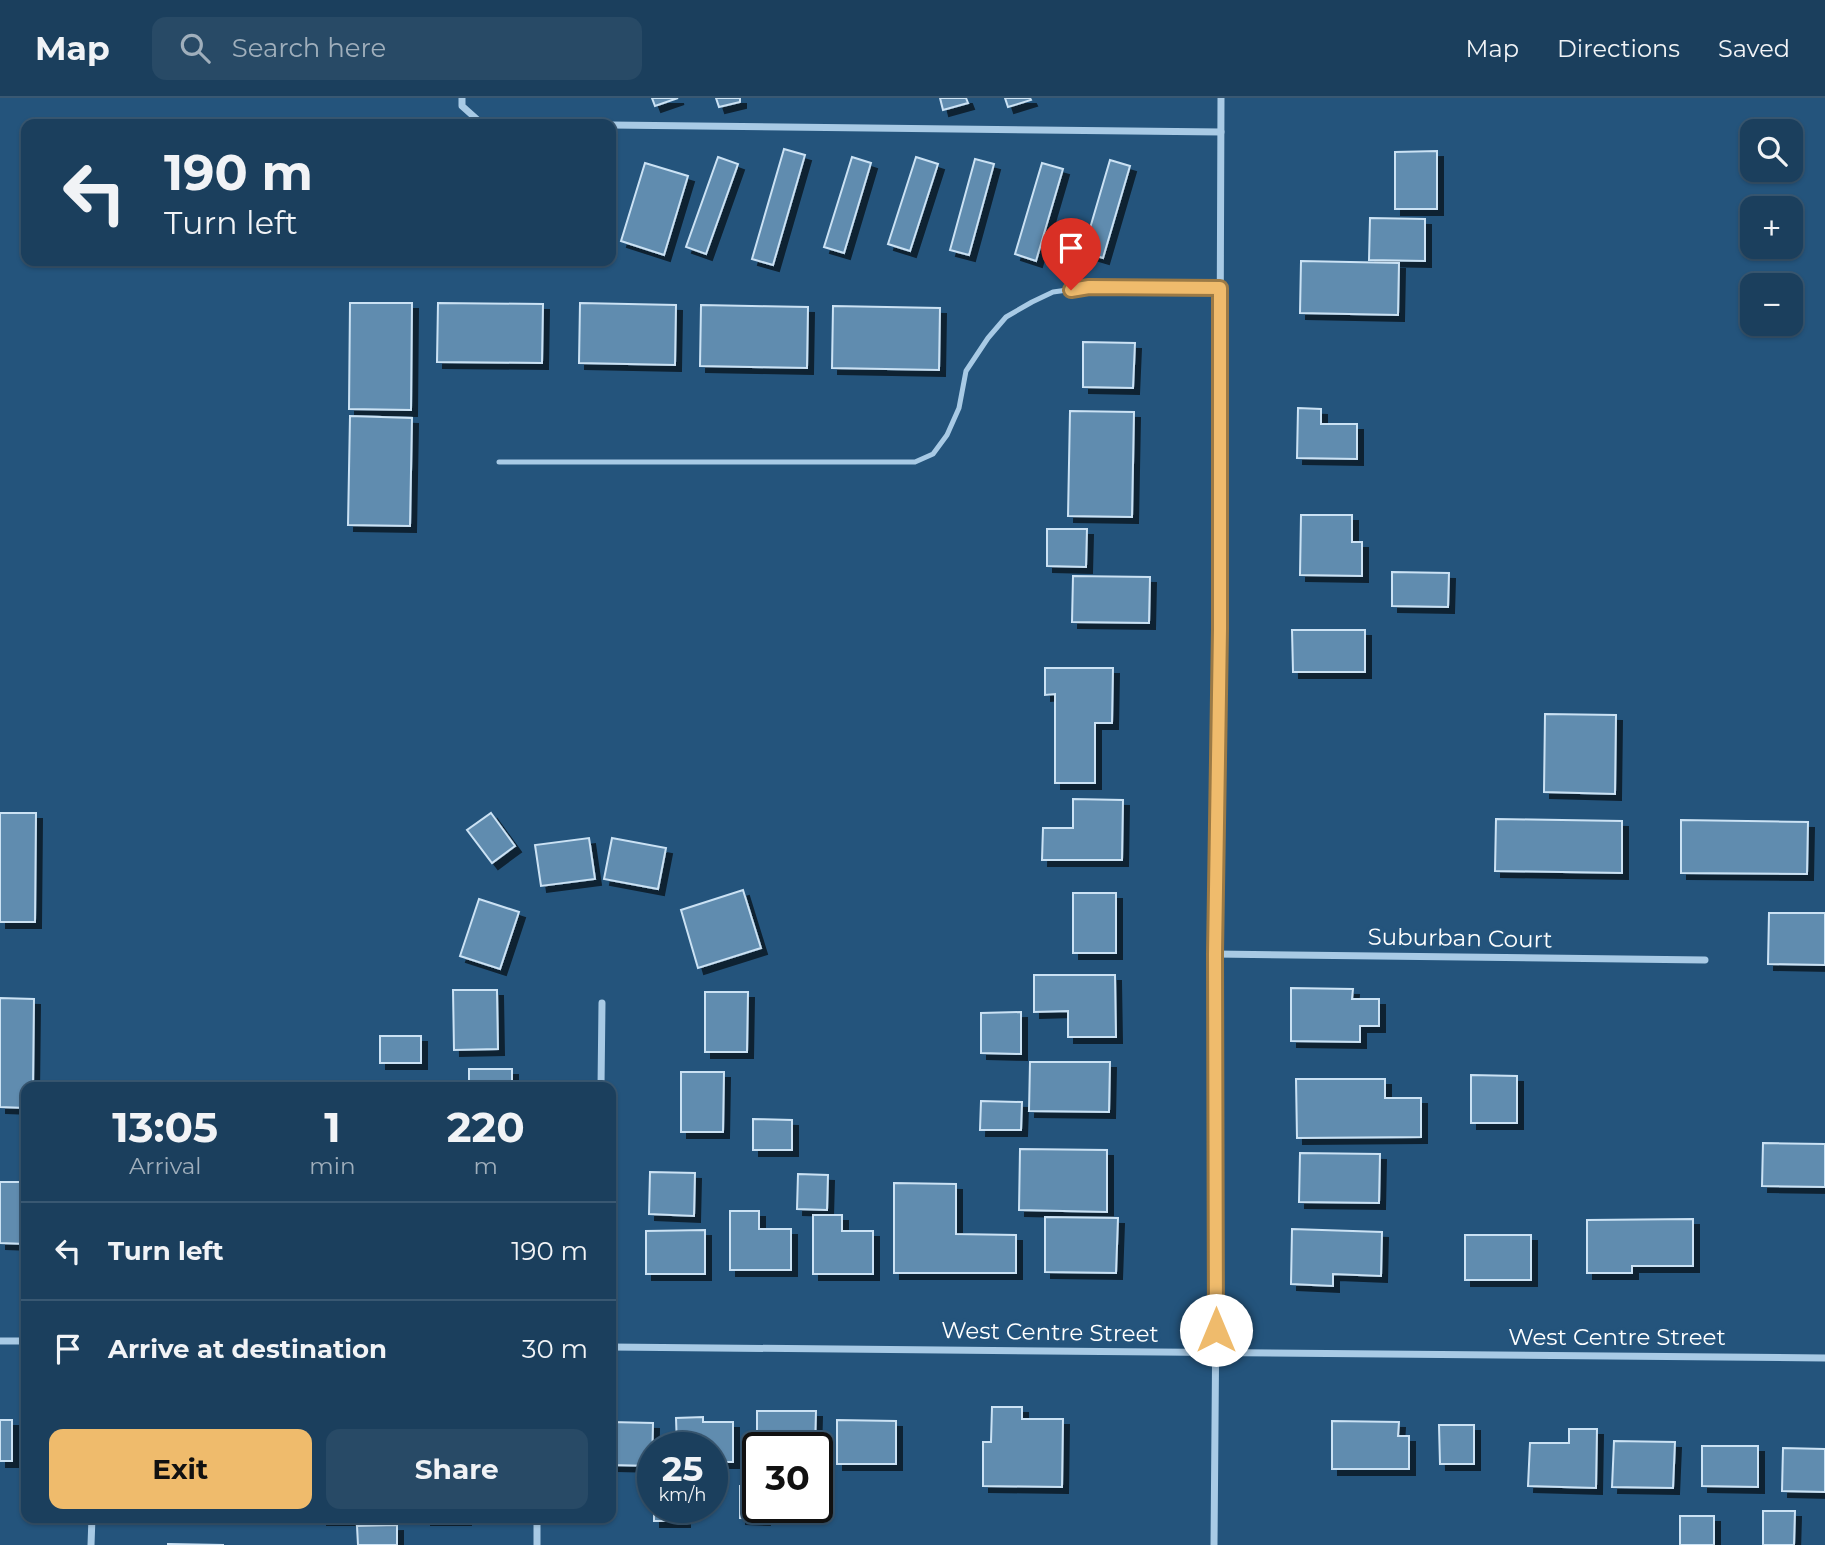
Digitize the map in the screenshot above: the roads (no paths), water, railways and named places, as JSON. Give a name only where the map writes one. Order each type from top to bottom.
[{"type":"street","points":[[462,98],[462,106],[477,119]]},
{"type":"street","points":[[1214,1545],[1221,98]]},
{"type":"street","points":[[616,125],[1221,132]]},
{"type":"street","name":"Suburban Court","points":[[1215,954],[1705,960]]},
{"type":"street","points":[[601,1082],[602,1003]]},
{"type":"street","points":[[0,1341],[21,1340]]},
{"type":"street","name":"West Centre Street","points":[[616,1347],[1825,1358]]},
{"type":"street","points":[[91,1545],[92,1523]]},
{"type":"street","points":[[537,1523],[537,1545]]},
{"type":"lane","points":[[499,462],[915,462],[933,454],[947,435],[959,408],[966,371],[988,338],[1006,317],[1023,307],[1053,292],[1089,287],[1220,288]]}]
